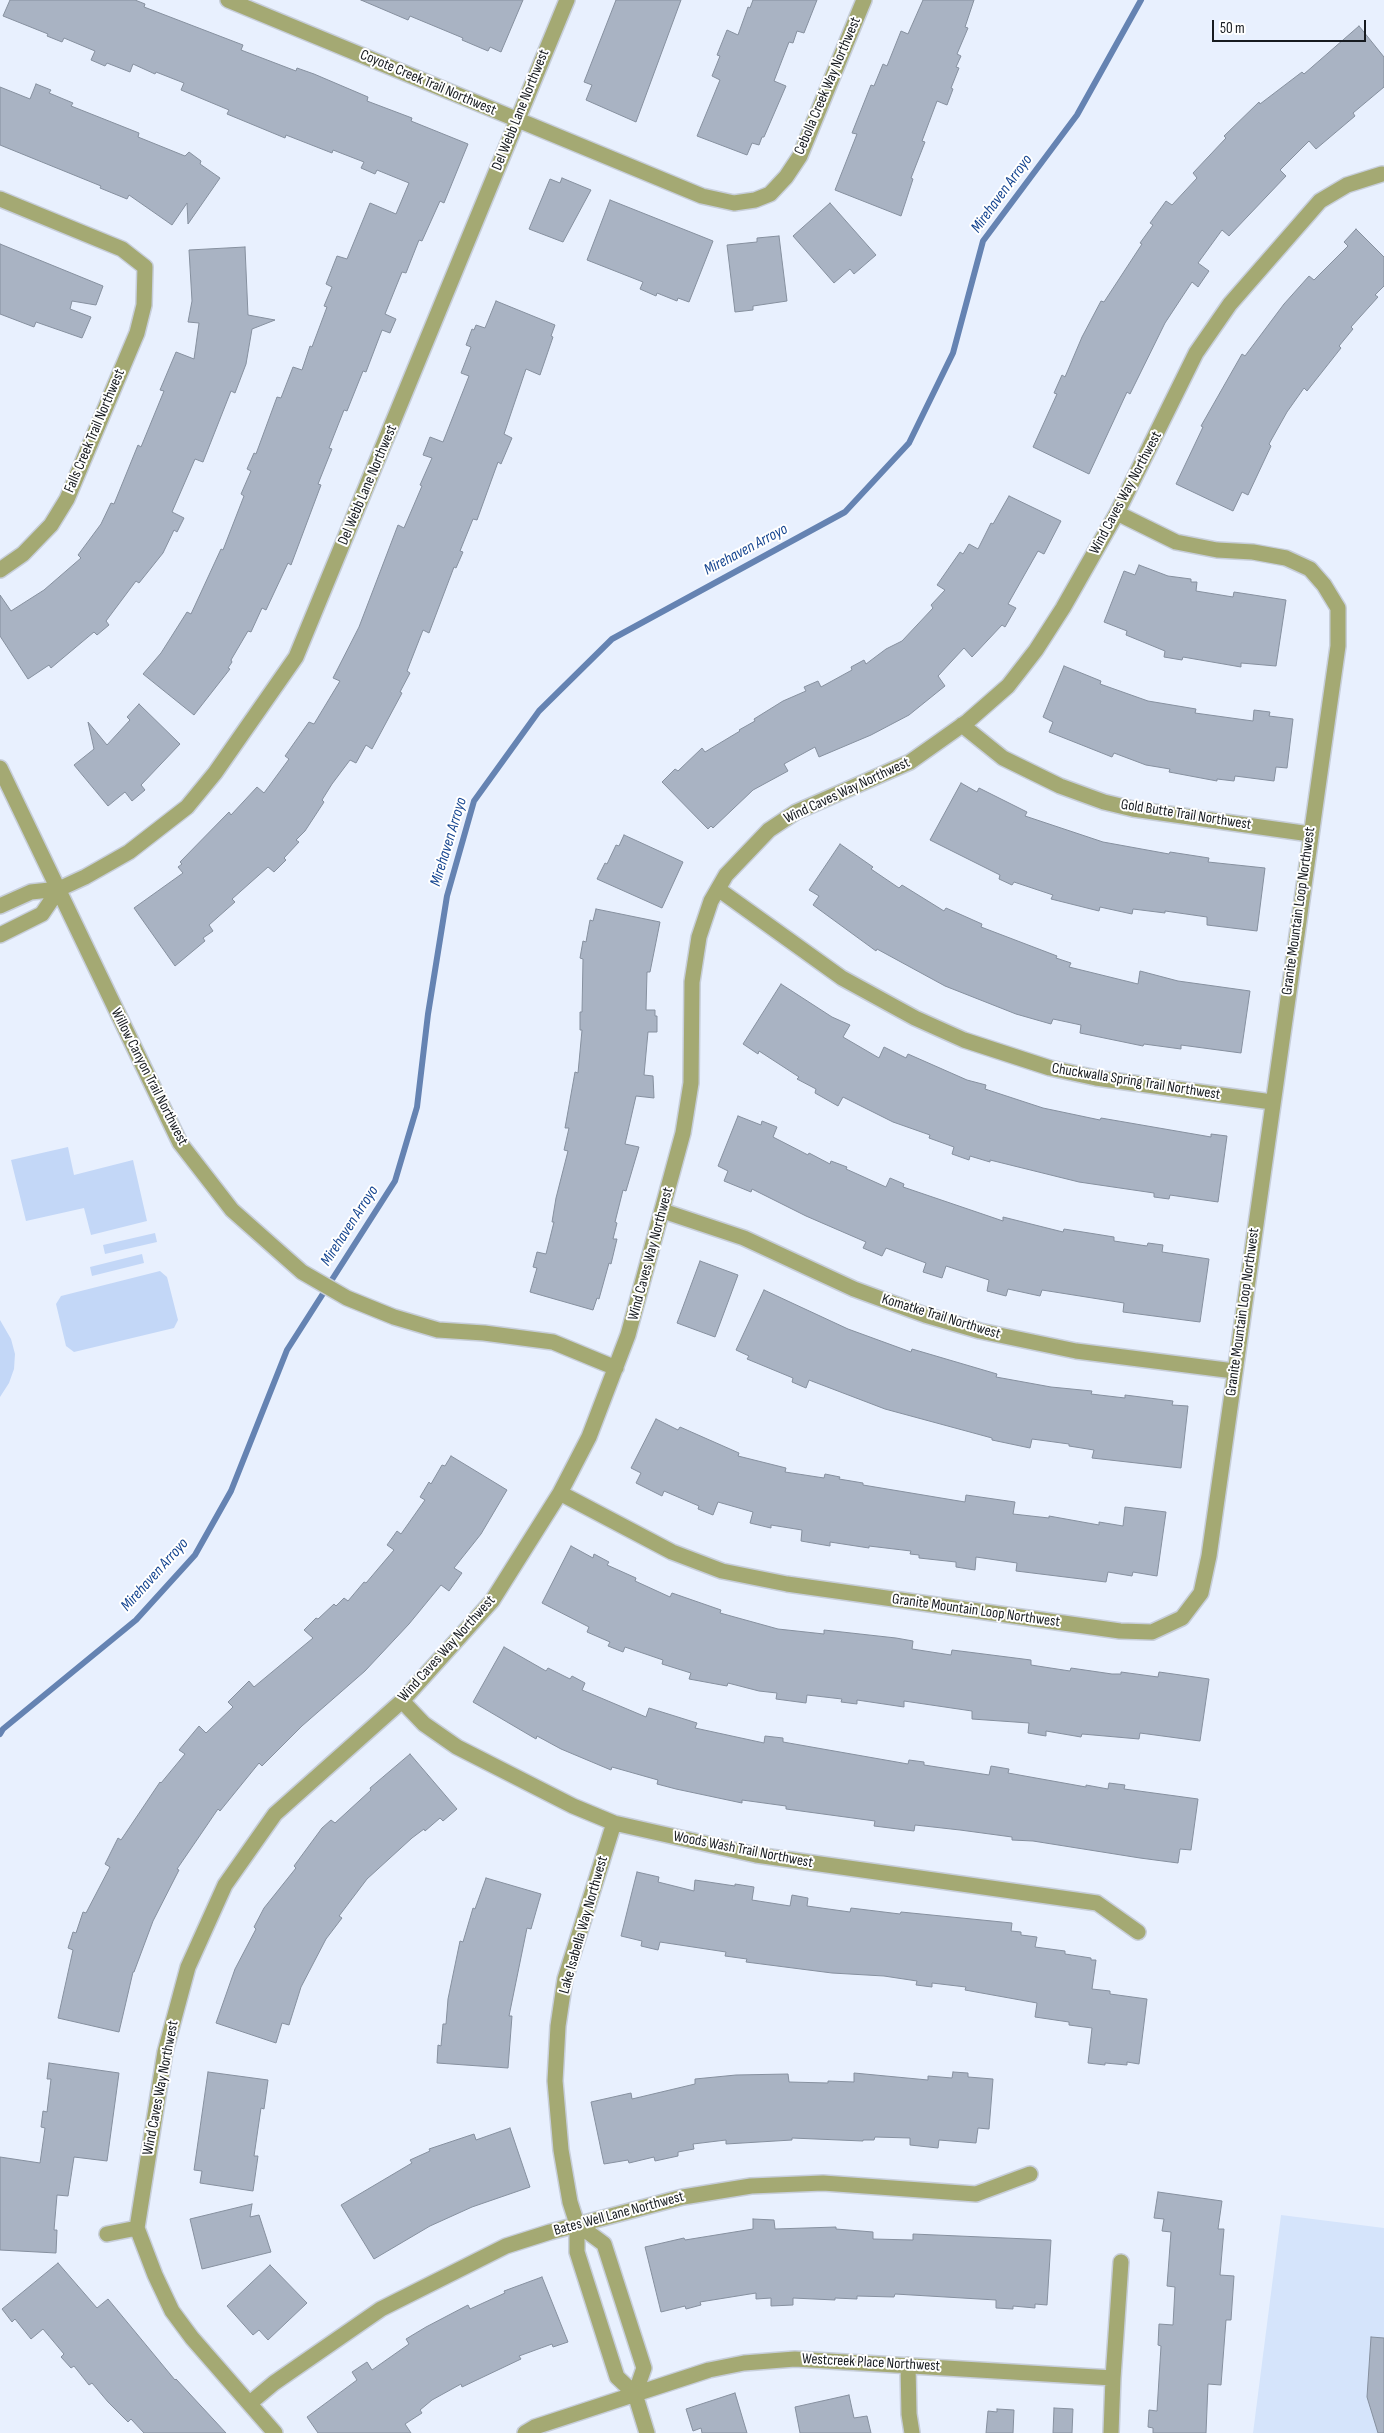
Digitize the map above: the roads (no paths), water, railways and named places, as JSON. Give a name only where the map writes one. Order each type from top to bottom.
[{"type":"street","name":"Coyote Creek Trail Northwest","points":[[228,0],[702,196],[734,203],[755,200],[770,194]]},
{"type":"street","name":"Del Webb Lane Northwest","points":[[0,906],[31,892],[59,889],[129,852],[187,807],[215,773],[296,657],[567,0]]},
{"type":"street","name":"Cebolla Creek Way Northwest","points":[[770,194],[786,177],[800,156],[864,0]]},
{"type":"street","name":"Wind Caves Way Northwest","points":[[276,2433],[192,2338],[172,2311],[154,2275],[137,2228],[165,2052],[188,1967],[225,1885],[275,1814],[402,1701],[492,1601],[560,1493],[589,1437],[628,1335],[683,1133],[691,1083],[692,982],[699,937],[718,889],[726,875],[769,830],[796,812],[910,762],[962,726],[1008,686],[1036,650],[1063,608],[1117,513],[1196,353],[1230,304],[1320,201],[1347,185],[1382,174]]},
{"type":"street","name":"Falls Creek Trail Northwest","points":[[0,200],[122,249],[145,267],[144,305],[137,333],[67,499],[51,525],[23,554],[0,570]]},
{"type":"street","name":"Granite Mountain Loop Northwest","points":[[560,1493],[672,1552],[722,1571],[826,1590],[1120,1631],[1152,1632],[1182,1618],[1201,1594],[1209,1556],[1338,646],[1338,608],[1324,585],[1310,569],[1286,558],[1253,552],[1217,550],[1176,542],[1117,513]]},
{"type":"street","name":"Gold Butte Trail Northwest","points":[[962,726],[1003,758],[1060,786],[1104,802],[1133,809],[1310,834]]},
{"type":"street","name":"Willow Canyon Trail Northwest","points":[[0,768],[180,1143],[232,1210],[302,1272],[348,1298],[394,1317],[438,1330],[484,1333],[553,1342],[616,1368]]},
{"type":"street","name":"Del Webb Lane Northwest","points":[[0,936],[42,914],[59,889]]},
{"type":"street","name":"Chuckwalla Spring Trail Northwest","points":[[718,889],[842,978],[915,1018],[964,1040],[1050,1068],[1096,1078],[1272,1102]]},
{"type":"street","name":"Komatke Trail Northwest","points":[[663,1211],[744,1238],[854,1289],[925,1316],[1029,1342],[1076,1351],[1234,1371]]},
{"type":"street","name":"Woods Wash Trail Northwest","points":[[402,1701],[424,1724],[458,1747],[573,1806],[614,1823],[756,1856],[1097,1903],[1138,1932]]},
{"type":"street","name":"Lake Isabella Way Northwest","points":[[614,1823],[565,1979],[558,2026],[555,2081],[561,2150],[570,2202],[577,2224],[578,2252],[617,2377],[635,2394]]},
{"type":"street","name":"Bates Well Lane Northwest","points":[[250,2403],[274,2383],[381,2309],[506,2246],[577,2224],[683,2197],[751,2186],[824,2183],[976,2194],[1030,2174]]},
{"type":"street","points":[[577,2224],[604,2244],[644,2368],[635,2394],[647,2433]]},
{"type":"street","points":[[107,2234],[137,2228]]},
{"type":"street","points":[[1111,2433],[1121,2262]]},
{"type":"street","name":"Westcreek Place Northwest","points":[[525,2433],[535,2427],[709,2370],[744,2363],[795,2359],[1113,2378]]},
{"type":"street","points":[[908,2365],[909,2414],[912,2433]]},
{"type":"waterway","name":"Mirehaven Arroyo","points":[[0,1734],[3,1729],[136,1620],[195,1555],[231,1491],[287,1350],[395,1181],[417,1107],[428,1014],[447,896],[474,801],[539,711],[612,639],[845,512],[909,443],[953,353],[983,241],[1077,115],[1141,0]]}]
